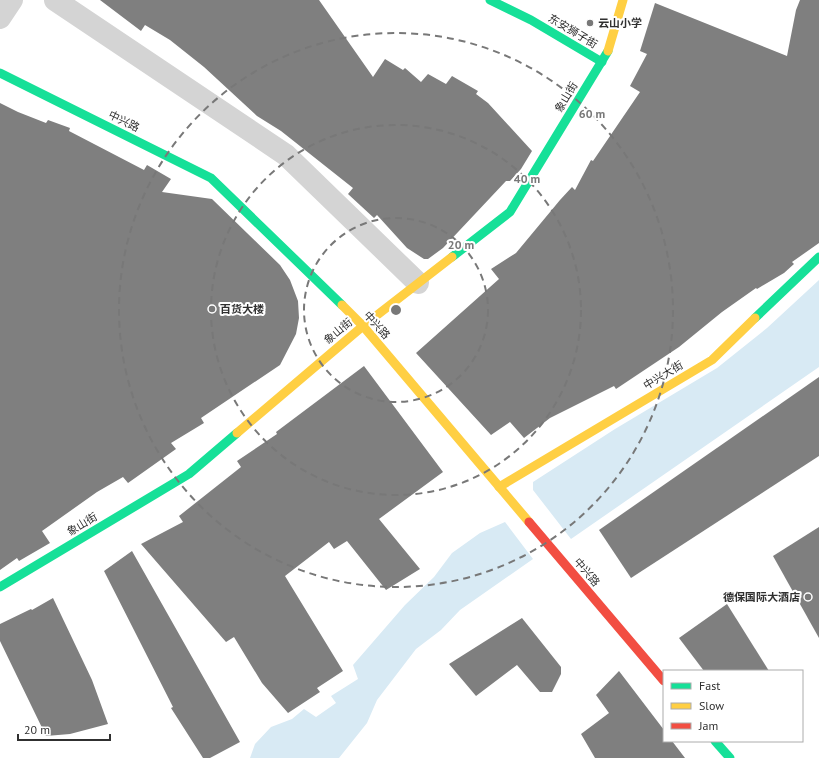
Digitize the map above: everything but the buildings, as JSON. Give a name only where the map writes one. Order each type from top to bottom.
[{"type":"main road","name":"东安狮子街","points":[[490,0],[531,20],[602,62]]},
{"type":"main road","name":"象山街","points":[[0,587],[189,474],[363,326],[510,212],[611,46],[623,0]]},
{"type":"main road","name":"中兴路","points":[[0,74],[212,178],[363,326],[663,680]]},
{"type":"main road","name":"中兴大街","points":[[499,487],[712,360],[819,257]]},
{"type":"main road","points":[[716,742],[730,758]]},
{"type":"street","points":[[0,18],[12,0]]},
{"type":"street","points":[[54,0],[286,155],[418,283]]},
{"type":"shaded area","points":[[819,280],[819,367],[571,539],[533,490],[533,482],[615,429],[717,368],[767,328]]},
{"type":"shaded area","points":[[505,522],[533,559],[460,610],[441,630],[416,649],[377,700],[367,723],[339,758],[250,758],[255,744],[271,727],[292,719],[304,709],[316,717],[336,703],[331,696],[358,679],[353,665],[405,605],[434,577],[452,553],[480,533]]},
{"type":"traffic: fast","points":[[490,0],[531,20],[602,62]]},
{"type":"traffic: fast","points":[[452,257],[510,212],[608,51]]},
{"type":"traffic: fast","points":[[0,73],[211,178],[342,305]]},
{"type":"traffic: fast","points":[[755,318],[819,257]]},
{"type":"traffic: fast","points":[[0,587],[189,474],[237,433]]},
{"type":"traffic: fast","points":[[716,742],[730,758]]},
{"type":"traffic: slow","points":[[608,51],[623,0]]},
{"type":"traffic: slow","points":[[237,433],[363,326],[452,257]]},
{"type":"traffic: slow","points":[[342,305],[363,326],[529,522]]},
{"type":"traffic: slow","points":[[499,487],[712,360],[755,318]]},
{"type":"traffic: jam","points":[[529,522],[663,680]]},
{"type":"place","name":"云山小学","points":[[590,23]]},
{"type":"place","name":"百货大楼","points":[[212,309]]},
{"type":"place","name":"德保国际大酒店","points":[[808,597]]}]
